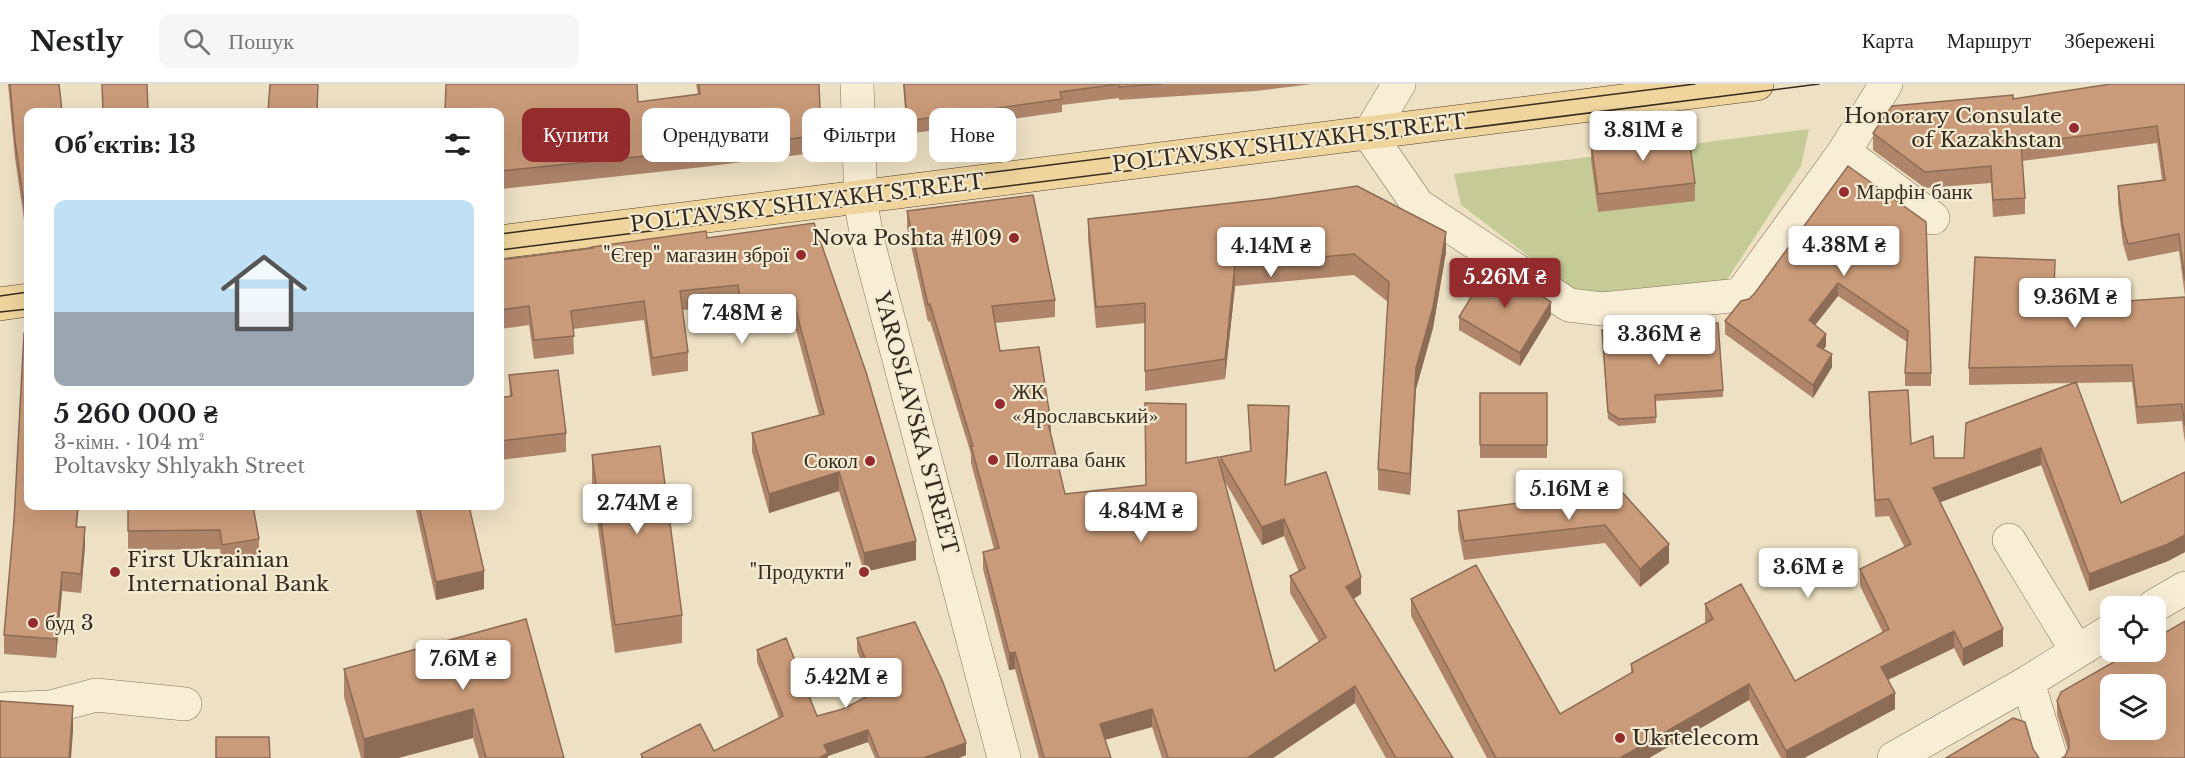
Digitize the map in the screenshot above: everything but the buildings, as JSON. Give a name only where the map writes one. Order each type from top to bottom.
[{"type":"main road","name":"POLTAVSKY SHLYAKH STREET","points":[[504,242],[1758,84]]},
{"type":"main road","points":[[0,304],[24,301]]},
{"type":"street","name":"YAROSLAVSKA STREET","points":[[858,84],[861,197],[868,242],[1004,758]]},
{"type":"street","points":[[1399,84],[1369,134],[1418,205],[1569,305],[1602,309],[1740,295],[1844,152],[1886,84]]},
{"type":"street","points":[[1844,152],[1933,218]]},
{"type":"street","points":[[2009,540],[2077,651]]},
{"type":"street","points":[[2166,599],[2185,588]]},
{"type":"street","points":[[1894,758],[2028,682],[2100,637]]},
{"type":"street","points":[[2028,682],[2051,758]]},
{"type":"street","points":[[0,709],[51,707],[96,695],[185,704]]},
{"type":"green space","points":[[1809,129],[1801,166],[1725,283],[1581,296],[1461,205],[1454,174]]},
{"type":"tram line","points":[[504,233],[1695,84]]},
{"type":"tram line","points":[[504,249],[1819,84]]},
{"type":"tram line","points":[[0,296],[24,293]]},
{"type":"tram line","points":[[0,312],[24,309]]},
{"type":"place","name":"Honorary Consulate of Kazakhstan","points":[[2074,128]]},
{"type":"place","name":"Марфін банк","points":[[1844,192]]},
{"type":"place","name":"Nova Poshta #109","points":[[1014,238]]},
{"type":"place","name":"\"Єгер\" магазин зброї","points":[[801,255]]},
{"type":"place","name":"ЖК «Ярославський»","points":[[1000,404]]},
{"type":"place","name":"Полтава банк","points":[[993,460]]},
{"type":"place","name":"Сокол","points":[[870,461]]},
{"type":"place","name":"First Ukrainian International Bank","points":[[115,572]]},
{"type":"place","name":"\"Продукти\"","points":[[864,572]]},
{"type":"place","name":"буд 3","points":[[33,623]]},
{"type":"place","name":"Ukrtelecom","points":[[1620,738]]}]
